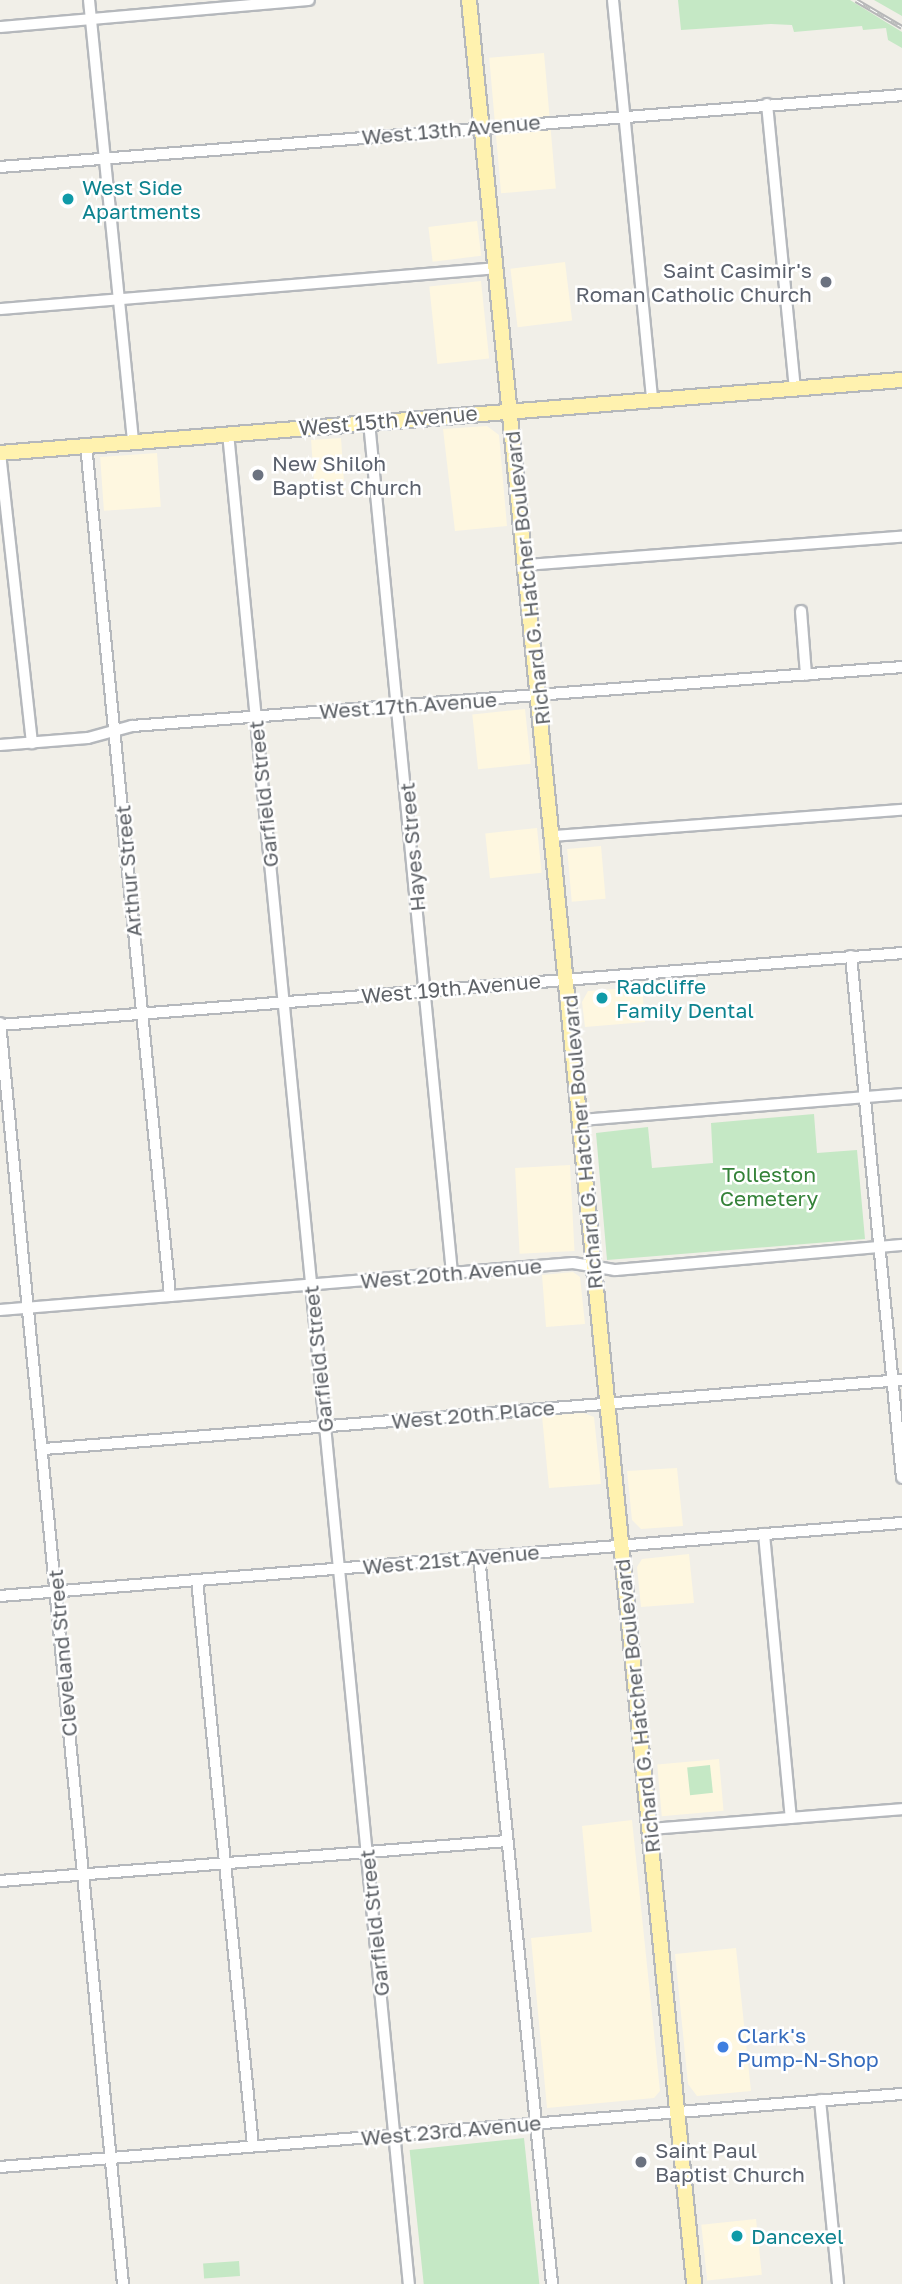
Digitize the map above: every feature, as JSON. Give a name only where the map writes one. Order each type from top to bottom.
[{"type":"main road","name":"Richard G. Hatcher Boulevard","points":[[469,0],[694,2284]]},
{"type":"main road","name":"West 15th Avenue","points":[[0,453],[902,380]]},
{"type":"street","points":[[89,0],[133,442]]},
{"type":"street","points":[[0,27],[309,0]]},
{"type":"street","points":[[613,0],[652,399]]},
{"type":"street","name":"West 13th Avenue","points":[[0,167],[482,126],[902,95]]},
{"type":"street","points":[[767,104],[795,388]]},
{"type":"street","points":[[0,310],[496,268]]},
{"type":"street","name":"Hayes Street","points":[[369,422],[399,706],[452,1273]]},
{"type":"street","name":"Garfield Street","points":[[228,433],[409,2284]]},
{"type":"street","name":"Arthur Street","points":[[86,445],[170,1296]]},
{"type":"street","points":[[0,453],[32,743]]},
{"type":"street","points":[[526,565],[902,537]]},
{"type":"street","points":[[801,611],[806,675]]},
{"type":"street","name":"West 17th Avenue","points":[[0,746],[255,717],[902,667]]},
{"type":"street","points":[[553,836],[902,810]]},
{"type":"street","name":"West 19th Avenue","points":[[0,1024],[902,953]]},
{"type":"street","points":[[851,956],[879,1247],[897,1381],[902,1478]]},
{"type":"street","name":"Cleveland Street","points":[[0,1024],[44,1449],[124,2284]]},
{"type":"street","points":[[580,1120],[902,1094]]},
{"type":"street","name":"West 20th Avenue","points":[[0,1310],[573,1263],[620,1269],[902,1245]]},
{"type":"street","name":"West 20th Place","points":[[44,1449],[897,1381]]},
{"type":"street","name":"West 21st Avenue","points":[[0,1596],[902,1523]]},
{"type":"street","points":[[764,1534],[791,1818]]},
{"type":"street","points":[[480,1556],[552,2284]]},
{"type":"street","points":[[197,1580],[253,2146]]},
{"type":"street","points":[[649,1829],[902,1809]]},
{"type":"street","points":[[0,1881],[507,1841]]},
{"type":"street","name":"West 23rd Avenue","points":[[0,2166],[902,2094]]},
{"type":"street","points":[[820,2101],[838,2284]]},
{"type":"shaded area","points":[[544,53],[556,188],[501,193],[489,58]]},
{"type":"shaded area","points":[[477,221],[481,256],[433,262],[428,227]]},
{"type":"shaded area","points":[[565,262],[572,321],[518,327],[510,269]]},
{"type":"shaded area","points":[[481,281],[489,359],[437,364],[429,286]]},
{"type":"shaded area","points":[[487,426],[499,435],[507,526],[455,531],[443,429]]},
{"type":"shaded area","points":[[341,438],[345,491],[315,493],[311,440]]},
{"type":"shaded area","points":[[157,453],[161,507],[104,511],[100,457]]},
{"type":"shaded area","points":[[525,709],[531,764],[478,769],[472,715]]},
{"type":"shaded area","points":[[537,828],[542,873],[490,878],[485,833]]},
{"type":"shaded area","points":[[601,846],[606,899],[572,902],[567,849]]},
{"type":"shaded area","points":[[642,987],[645,1022],[585,1027],[582,1002],[588,991]]},
{"type":"shaded area","points":[[570,1165],[575,1251],[520,1254],[515,1168]]},
{"type":"shaded area","points":[[573,1272],[580,1277],[585,1324],[546,1327],[542,1275]]},
{"type":"shaded area","points":[[584,1413],[594,1417],[601,1484],[549,1488],[542,1416]]},
{"type":"shaded area","points":[[677,1468],[683,1526],[641,1529],[632,1520],[627,1471]]},
{"type":"shaded area","points":[[689,1554],[694,1603],[641,1607],[637,1567],[642,1559]]},
{"type":"shaded area","points":[[719,1759],[724,1811],[662,1816],[657,1764]]},
{"type":"shaded area","points":[[632,1820],[660,2091],[654,2098],[547,2108],[531,1938],[592,1932],[582,1826]]},
{"type":"shaded area","points":[[736,1948],[751,2091],[697,2096],[688,2084],[675,1954]]},
{"type":"shaded area","points":[[756,2219],[762,2275],[707,2280],[701,2225]]},
{"type":"green space","points":[[678,0],[850,0],[902,32],[902,48],[888,40],[886,28],[863,30],[862,26],[794,32],[792,25],[771,24],[681,30]]},
{"type":"green space","points":[[874,0],[902,0],[902,16]]},
{"type":"green space","name":"Tolleston Cemetery","points":[[814,1114],[817,1153],[857,1150],[865,1239],[607,1260],[596,1133],[648,1127],[652,1168],[713,1163],[711,1123]]},
{"type":"green space","points":[[710,1765],[713,1793],[690,1795],[687,1767]]},
{"type":"green space","points":[[524,2138],[539,2284],[424,2284],[410,2150]]},
{"type":"green space","points":[[239,2261],[240,2276],[204,2278],[203,2264]]},
{"type":"railway","points":[[856,0],[902,27]]},
{"type":"place","name":"West Side Apartments","points":[[68,199]]},
{"type":"place","name":"Saint Casimir's Roman Catholic Church","points":[[826,282]]},
{"type":"place","name":"New Shiloh Baptist Church","points":[[258,475]]},
{"type":"place","name":"Radcliffe Family Dental","points":[[602,998]]},
{"type":"place","name":"Clark's Pump-N-Shop","points":[[723,2047]]},
{"type":"place","name":"Saint Paul Baptist Church","points":[[641,2162]]},
{"type":"place","name":"Dancexel","points":[[737,2236]]}]
